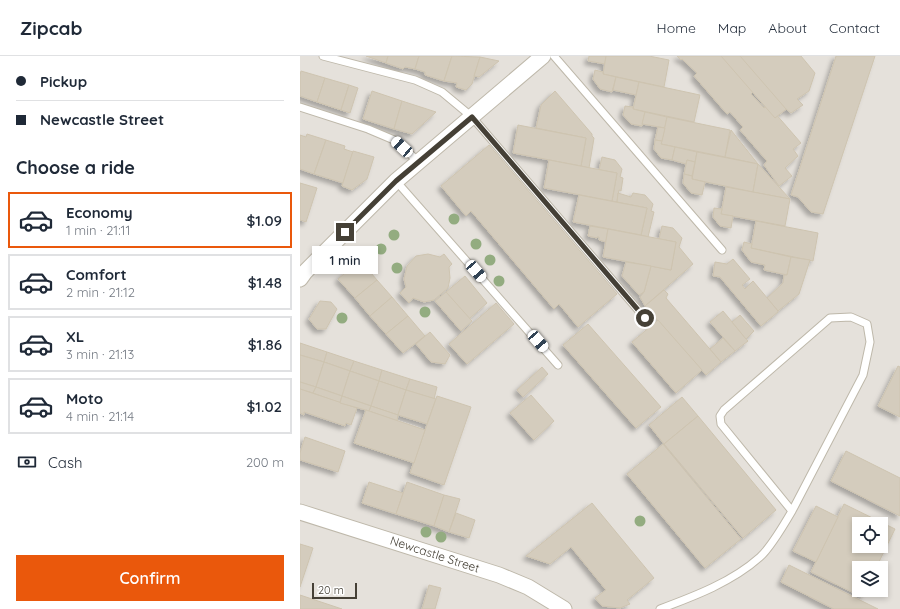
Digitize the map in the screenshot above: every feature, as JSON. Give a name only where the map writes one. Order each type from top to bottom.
[{"type":"street","points":[[300,279],[305,272],[396,181],[543,56]]},
{"type":"street","name":"Newcastle Street","points":[[300,512],[499,575],[528,587],[564,609]]},
{"type":"lane","points":[[323,56],[415,80],[442,92],[472,117],[645,318]]},
{"type":"lane","points":[[554,56],[722,250]]},
{"type":"lane","points":[[300,107],[368,129],[394,140],[419,162]]},
{"type":"lane","points":[[396,181],[558,365]]},
{"type":"lane","points":[[660,609],[697,595],[743,570],[761,556],[786,522],[792,511],[863,375],[870,342],[867,324],[851,317],[830,318],[724,410],[720,416],[721,424],[792,511]]},
{"type":"shaded area","points":[[300,56],[900,56],[900,609],[300,609]]},
{"type":"building","points":[[366,56],[388,56],[386,63]]},
{"type":"building","points":[[388,56],[419,56],[415,69],[405,67],[403,69],[386,63]]},
{"type":"building","points":[[419,56],[452,56],[444,81],[425,75],[425,72],[415,69]]},
{"type":"building","points":[[452,56],[480,57],[472,84],[466,90],[456,87],[457,83],[444,81]]},
{"type":"building","points":[[589,56],[606,56],[605,64],[588,61]]},
{"type":"building","points":[[606,56],[649,56],[669,60],[664,87],[603,74]]},
{"type":"building","points":[[677,56],[724,56],[754,91],[751,94],[764,108],[768,105],[801,143],[793,149],[798,156],[785,168],[792,176],[779,186],[764,165],[767,161],[740,130],[743,127],[730,112],[727,114],[694,76],[697,73]]},
{"type":"building","points":[[721,56],[744,56],[789,107],[775,118]]},
{"type":"building","points":[[740,56],[801,56],[815,73],[809,91],[797,99],[803,105],[791,113]]},
{"type":"building","points":[[836,56],[875,56],[823,214],[811,212],[798,197],[791,195]]},
{"type":"building","points":[[480,57],[499,61],[479,77],[474,76]]},
{"type":"building","points":[[595,70],[603,72],[603,74],[616,77],[612,92],[600,89],[593,79]]},
{"type":"building","points":[[301,71],[325,78],[317,102],[300,96]]},
{"type":"building","points":[[616,77],[639,82],[636,95],[613,90]]},
{"type":"building","points":[[325,78],[349,85],[341,110],[317,102]]},
{"type":"building","points":[[639,82],[700,95],[694,122],[633,109]]},
{"type":"building","points":[[349,85],[358,88],[350,113],[341,110]]},
{"type":"building","points":[[372,91],[402,101],[394,129],[363,119]]},
{"type":"building","points":[[555,91],[594,138],[589,168],[581,166],[586,138],[536,128],[541,105]]},
{"type":"building","points":[[402,101],[436,112],[412,134],[394,129]]},
{"type":"building","points":[[625,106],[633,107],[633,109],[645,112],[642,126],[631,124],[623,115]]},
{"type":"building","points":[[645,112],[667,117],[665,128],[642,124]]},
{"type":"building","points":[[667,117],[730,130],[725,157],[661,144]]},
{"type":"building","points":[[518,125],[586,138],[581,166],[513,153]]},
{"type":"building","points":[[658,127],[665,128],[662,141],[655,140]]},
{"type":"building","points":[[731,130],[758,164],[725,157]]},
{"type":"building","points":[[307,134],[326,140],[314,174],[300,169],[300,135],[306,137]]},
{"type":"building","points":[[326,140],[345,146],[344,149],[353,152],[343,183],[314,174]]},
{"type":"building","points":[[655,140],[662,141],[661,144],[675,147],[672,160],[661,158],[654,149]]},
{"type":"building","points":[[489,145],[617,294],[578,327],[559,304],[554,309],[471,211],[466,216],[441,186]]},
{"type":"building","points":[[675,147],[697,152],[695,162],[687,160],[686,164],[672,160]]},
{"type":"building","points":[[353,151],[374,157],[367,179],[352,190],[342,186]]},
{"type":"building","points":[[697,152],[758,164],[753,192],[692,179]]},
{"type":"building","points":[[602,157],[615,160],[622,169],[620,177],[623,178],[621,191],[619,190],[617,202],[612,201],[617,173],[599,170]]},
{"type":"building","points":[[549,160],[617,173],[612,201],[544,188]]},
{"type":"building","points":[[687,160],[695,162],[692,176],[684,174]]},
{"type":"building","points":[[758,164],[790,199],[753,192]]},
{"type":"building","points":[[684,174],[692,176],[692,179],[705,182],[702,195],[691,193],[683,183]]},
{"type":"building","points":[[300,183],[317,188],[306,222],[300,220]]},
{"type":"building","points":[[726,187],[790,199],[785,226],[721,214]]},
{"type":"building","points":[[618,193],[631,197],[633,193],[645,195],[653,204],[651,211],[654,212],[648,237],[641,235],[647,208],[617,202]]},
{"type":"building","points":[[579,195],[647,208],[641,235],[573,222]]},
{"type":"building","points":[[714,208],[722,209],[721,214],[733,216],[731,228],[720,226],[713,217]]},
{"type":"building","points":[[756,221],[818,233],[813,261],[751,248]]},
{"type":"building","points":[[590,226],[608,229],[606,242],[599,240],[599,237],[588,236]]},
{"type":"building","points":[[662,226],[673,228],[682,238],[679,247],[693,264],[645,306],[640,297],[644,292],[651,266],[671,270],[676,242],[659,239]]},
{"type":"building","points":[[608,229],[676,242],[671,270],[603,257]]},
{"type":"building","points":[[744,242],[752,244],[751,248],[791,257],[787,275],[764,270],[765,265],[751,262],[742,250]]},
{"type":"building","points":[[428,254],[440,257],[444,254],[452,264],[449,267],[450,278],[448,288],[434,300],[424,302],[413,298],[409,303],[400,293],[406,287],[404,279],[407,266],[416,256]]},
{"type":"building","points":[[791,257],[810,260],[799,294],[778,311],[767,298],[783,283],[784,275],[787,275]]},
{"type":"building","points":[[733,259],[750,279],[742,285],[745,289],[753,281],[778,311],[761,326],[720,277],[713,276],[715,262],[727,264]]},
{"type":"building","points":[[360,260],[377,280],[355,298],[338,279]]},
{"type":"building","points":[[626,262],[651,266],[644,292],[639,295],[622,276]]},
{"type":"building","points":[[465,276],[487,303],[469,319],[446,292]]},
{"type":"building","points":[[377,280],[392,297],[370,316],[355,298]]},
{"type":"building","points":[[664,290],[668,294],[666,298],[721,362],[706,375],[645,306]]},
{"type":"building","points":[[446,292],[472,321],[461,331],[435,301]]},
{"type":"building","points":[[392,297],[408,316],[386,334],[370,316]]},
{"type":"building","points":[[320,301],[331,302],[337,309],[326,329],[317,329],[309,319]]},
{"type":"building","points":[[496,303],[514,324],[467,364],[449,344]]},
{"type":"building","points":[[723,311],[748,341],[735,351],[710,322]]},
{"type":"building","points":[[740,315],[754,331],[746,339],[732,322]]},
{"type":"building","points":[[408,316],[425,336],[403,353],[386,334]]},
{"type":"building","points":[[658,320],[702,370],[676,393],[632,342]]},
{"type":"building","points":[[588,324],[661,407],[636,428],[563,345]]},
{"type":"building","points":[[430,332],[450,355],[445,364],[431,362],[416,344]]},
{"type":"building","points":[[723,338],[735,351],[721,362],[710,349]]},
{"type":"building","points":[[300,343],[327,352],[324,362],[300,355]]},
{"type":"building","points":[[327,352],[354,361],[350,371],[324,362]]},
{"type":"building","points":[[300,355],[324,362],[316,387],[300,382]]},
{"type":"building","points":[[354,361],[382,370],[379,381],[350,371]]},
{"type":"building","points":[[324,362],[350,371],[342,396],[316,387]]},
{"type":"building","points":[[898,366],[900,367],[900,417],[878,406]]},
{"type":"building","points":[[542,367],[548,374],[523,397],[517,390]]},
{"type":"building","points":[[382,370],[410,379],[406,390],[379,381]]},
{"type":"building","points":[[350,371],[379,381],[371,406],[342,396]]},
{"type":"building","points":[[410,379],[437,387],[434,399],[406,390]]},
{"type":"building","points":[[379,381],[406,390],[398,415],[371,406]]},
{"type":"building","points":[[300,382],[316,387],[313,393],[300,389]]},
{"type":"building","points":[[316,387],[342,396],[340,403],[313,393]]},
{"type":"building","points":[[300,389],[357,408],[351,425],[346,423],[345,426],[304,412],[304,415],[300,413]]},
{"type":"building","points":[[406,390],[436,399],[427,424],[398,415]]},
{"type":"building","points":[[531,395],[554,421],[534,440],[510,413]]},
{"type":"building","points":[[342,396],[371,406],[369,411],[340,403]]},
{"type":"building","points":[[437,396],[471,407],[444,485],[410,473]]},
{"type":"building","points":[[682,397],[698,416],[664,444],[649,425]]},
{"type":"building","points":[[371,406],[398,415],[397,421],[369,411]]},
{"type":"building","points":[[366,410],[425,430],[414,463],[354,443]]},
{"type":"building","points":[[698,416],[776,510],[743,538],[664,444]]},
{"type":"building","points":[[305,437],[345,451],[338,472],[300,460],[300,453]]},
{"type":"building","points":[[663,444],[741,539],[705,568],[627,474]]},
{"type":"building","points":[[846,451],[900,478],[900,516],[831,481]]},
{"type":"building","points":[[369,482],[403,493],[396,514],[362,503]]},
{"type":"building","points":[[407,482],[444,495],[434,526],[396,514]]},
{"type":"building","points":[[444,495],[460,499],[449,532],[434,526]]},
{"type":"building","points":[[592,503],[654,578],[627,600],[630,604],[620,608],[602,606],[595,598],[606,590],[571,547],[550,564],[526,556]]},
{"type":"building","points":[[844,504],[871,517],[852,517],[852,553],[883,553],[879,561],[852,561],[852,592],[811,572]]},
{"type":"building","points":[[816,506],[838,517],[816,562],[793,551]]},
{"type":"building","points":[[456,513],[475,520],[469,538],[449,532]]},
{"type":"building","points":[[888,526],[895,529],[888,543]]},
{"type":"building","points":[[300,544],[313,548],[300,587]]},
{"type":"building","points":[[789,565],[878,609],[834,609],[781,582]]},
{"type":"building","points":[[429,585],[441,588],[435,609],[422,609]]},
{"type":"building","points":[[300,595],[342,609],[300,609]]},
{"type":"route","points":[[345,232],[396,181],[472,117],[645,318]]}]
